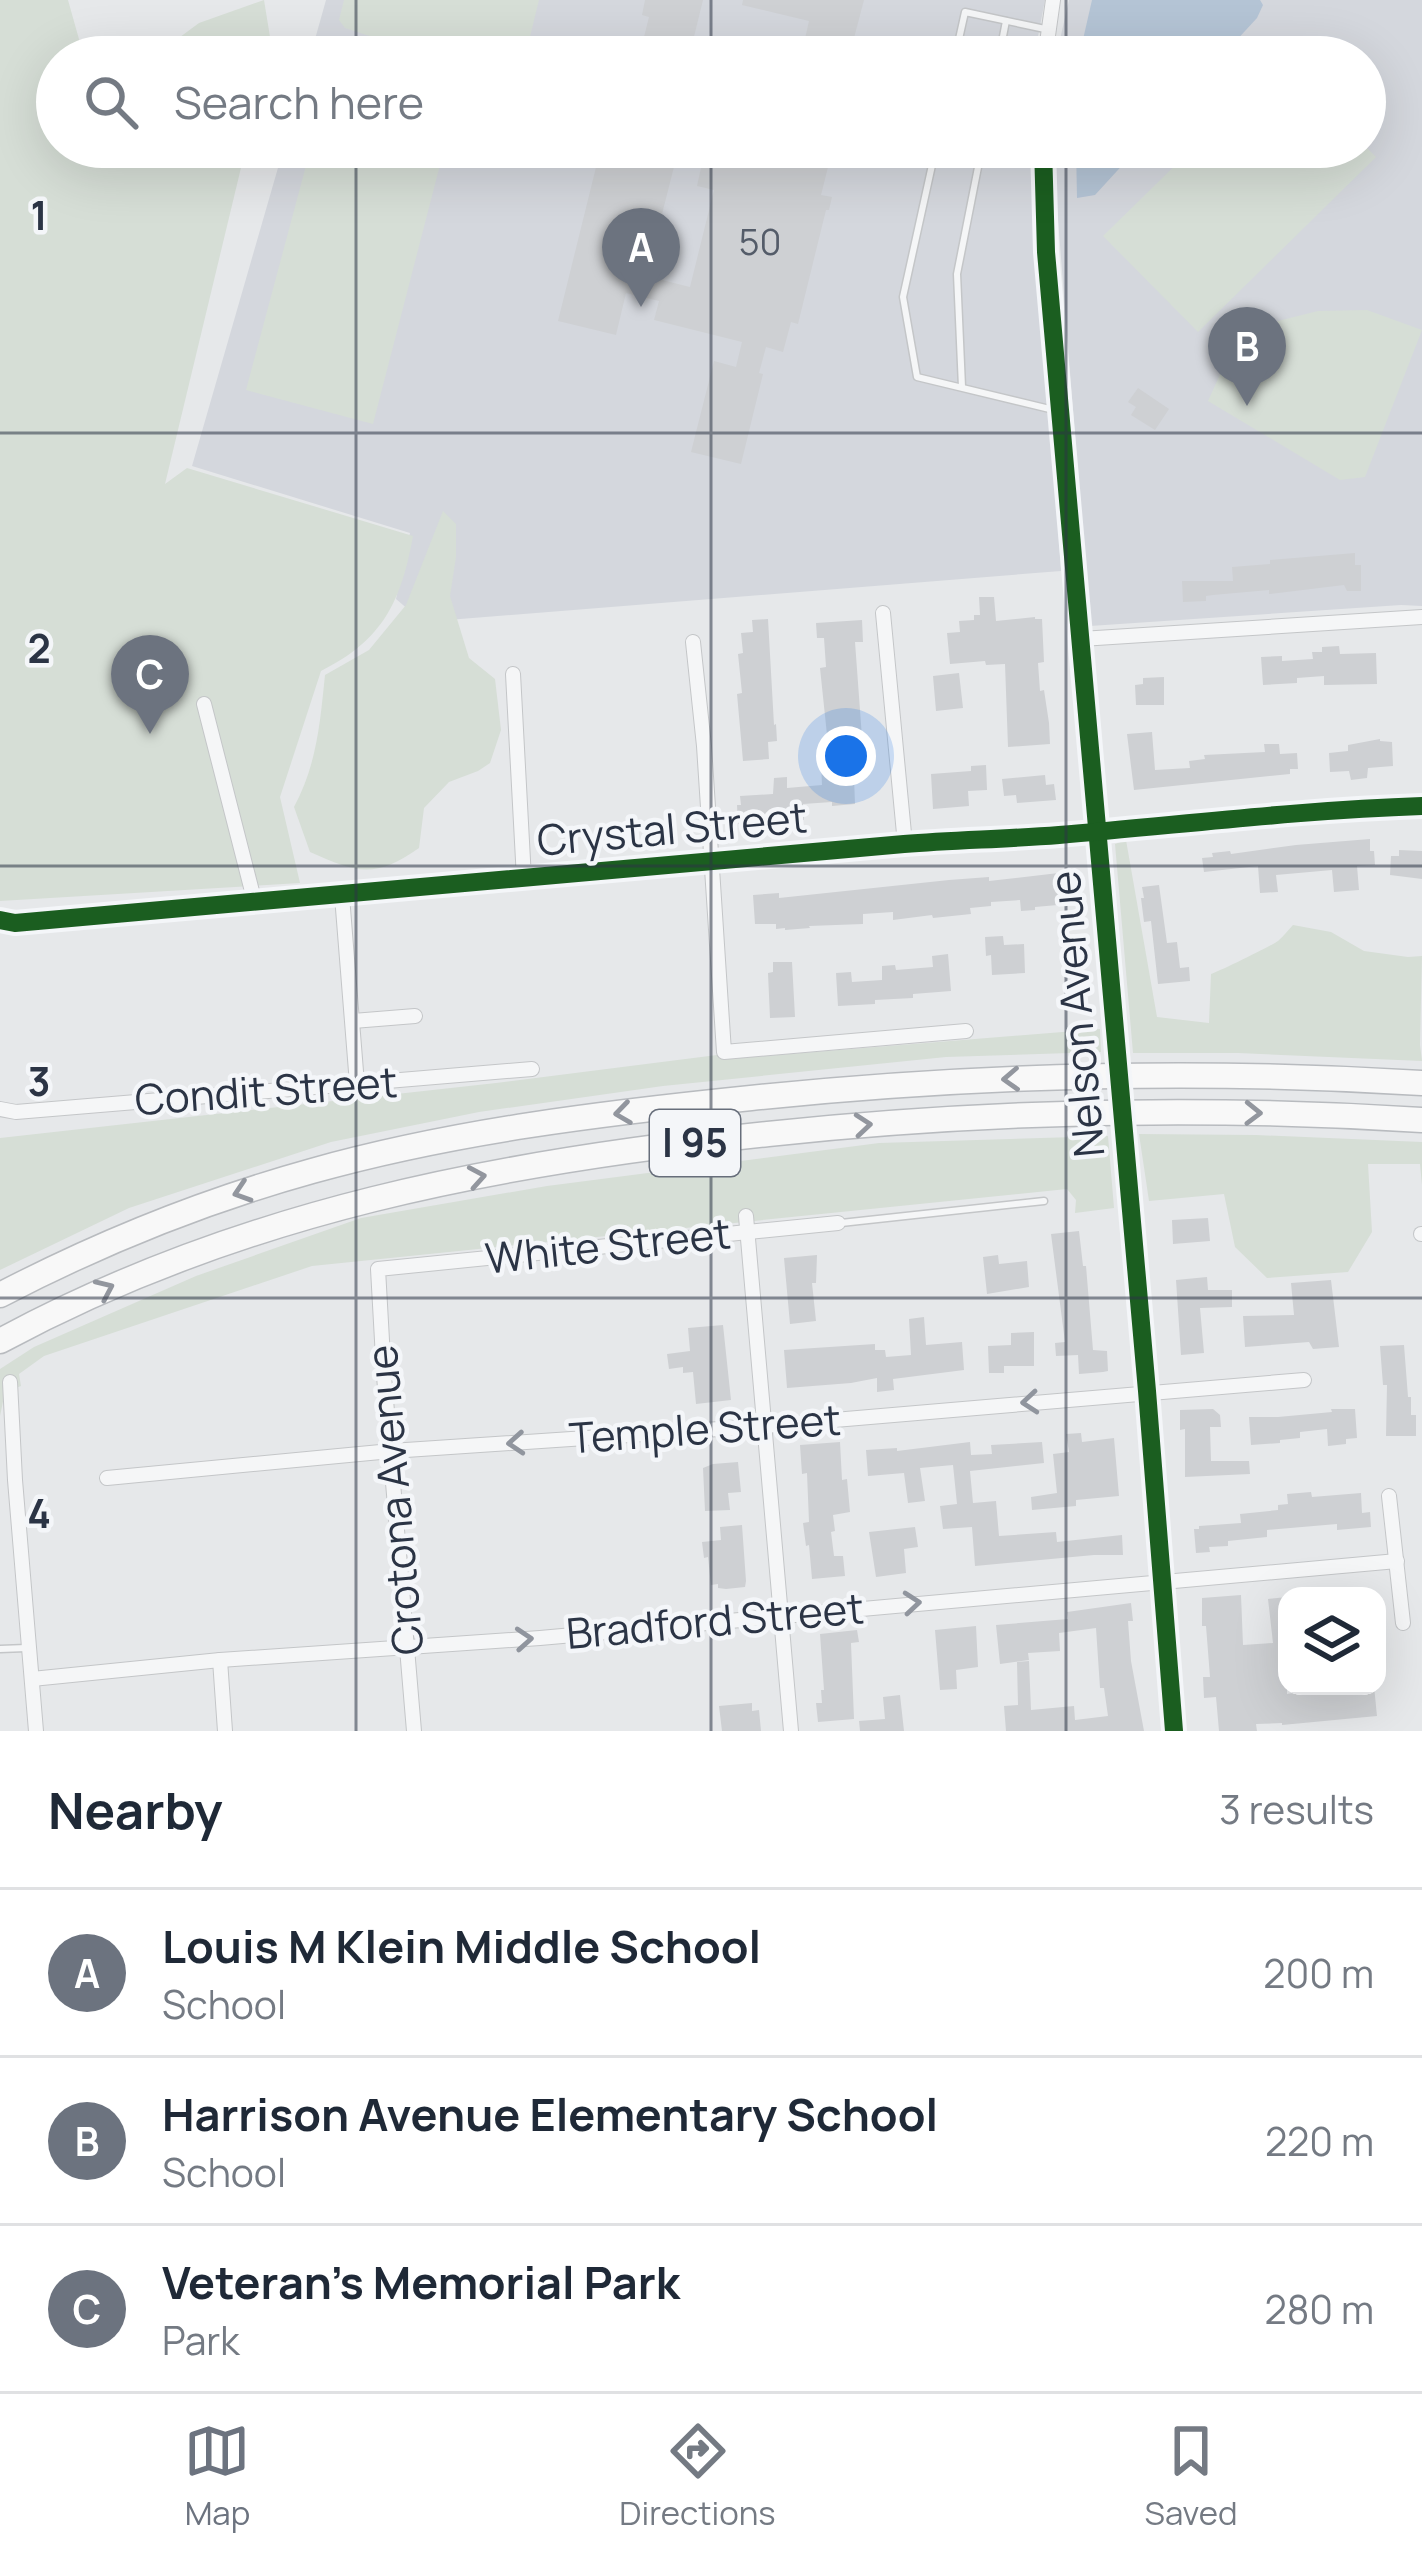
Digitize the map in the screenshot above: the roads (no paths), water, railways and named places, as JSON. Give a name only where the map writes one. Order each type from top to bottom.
[{"type":"highway","name":"I 95","points":[[0,1295],[146,1227],[258,1187],[412,1147],[550,1123],[789,1094],[1009,1078],[1187,1076],[1422,1083]]},
{"type":"highway","name":"I 95","points":[[0,1341],[140,1274],[254,1231],[408,1190],[607,1155],[826,1128],[1027,1115],[1208,1112],[1422,1120]]},
{"type":"street","points":[[1048,36],[1053,0]]},
{"type":"street","name":"Nelson Avenue","points":[[1044,168],[1046,252],[1174,1731]]},
{"type":"street","points":[[883,613],[905,844]]},
{"type":"street","points":[[1081,639],[1422,617]]},
{"type":"street","points":[[693,642],[724,1052],[966,1031]]},
{"type":"street","points":[[513,674],[524,879]]},
{"type":"street","points":[[204,704],[255,903]]},
{"type":"street","name":"Crystal Street","points":[[0,920],[15,923],[342,896],[1319,810],[1422,806]]},
{"type":"street","points":[[342,896],[357,1084]]},
{"type":"street","points":[[353,1021],[416,1016]]},
{"type":"street","name":"Condit Street","points":[[0,1109],[16,1112],[532,1069]]},
{"type":"street","name":"White Street","points":[[379,1269],[746,1224],[838,1223]]},
{"type":"street","points":[[746,1224],[790,1731]]},
{"type":"street","name":"Crotona Avenue","points":[[379,1269],[414,1731]]},
{"type":"street","name":"Temple Street","points":[[107,1478],[391,1451],[764,1426],[1304,1380]]},
{"type":"street","points":[[10,1382],[36,1731]]},
{"type":"street","points":[[1389,1496],[1403,1623]]},
{"type":"street","name":"Bradford Street","points":[[32,1678],[1397,1561]]},
{"type":"street","points":[[220,1660],[226,1731]]},
{"type":"lane","points":[[960,36],[965,12],[1049,30]]},
{"type":"lane","points":[[1003,36],[1006,21]]},
{"type":"lane","points":[[931,168],[903,297],[916,377],[1060,411]]},
{"type":"lane","points":[[962,388],[958,274],[978,168]]},
{"type":"lane","points":[[838,1223],[1044,1201]]},
{"type":"lane","points":[[0,1649],[30,1648]]},
{"type":"water","points":[[1092,0],[1260,0],[1263,5],[1240,36],[1084,36]]},
{"type":"water","points":[[1076,168],[1120,168],[1095,195],[1077,198]]},
{"type":"place","name":"Louis M Klein Middle School","points":[[641,307]]},
{"type":"place","name":"Harrison Avenue Elementary School","points":[[1247,406]]},
{"type":"place","name":"Veteran's Memorial Park","points":[[150,734]]}]
